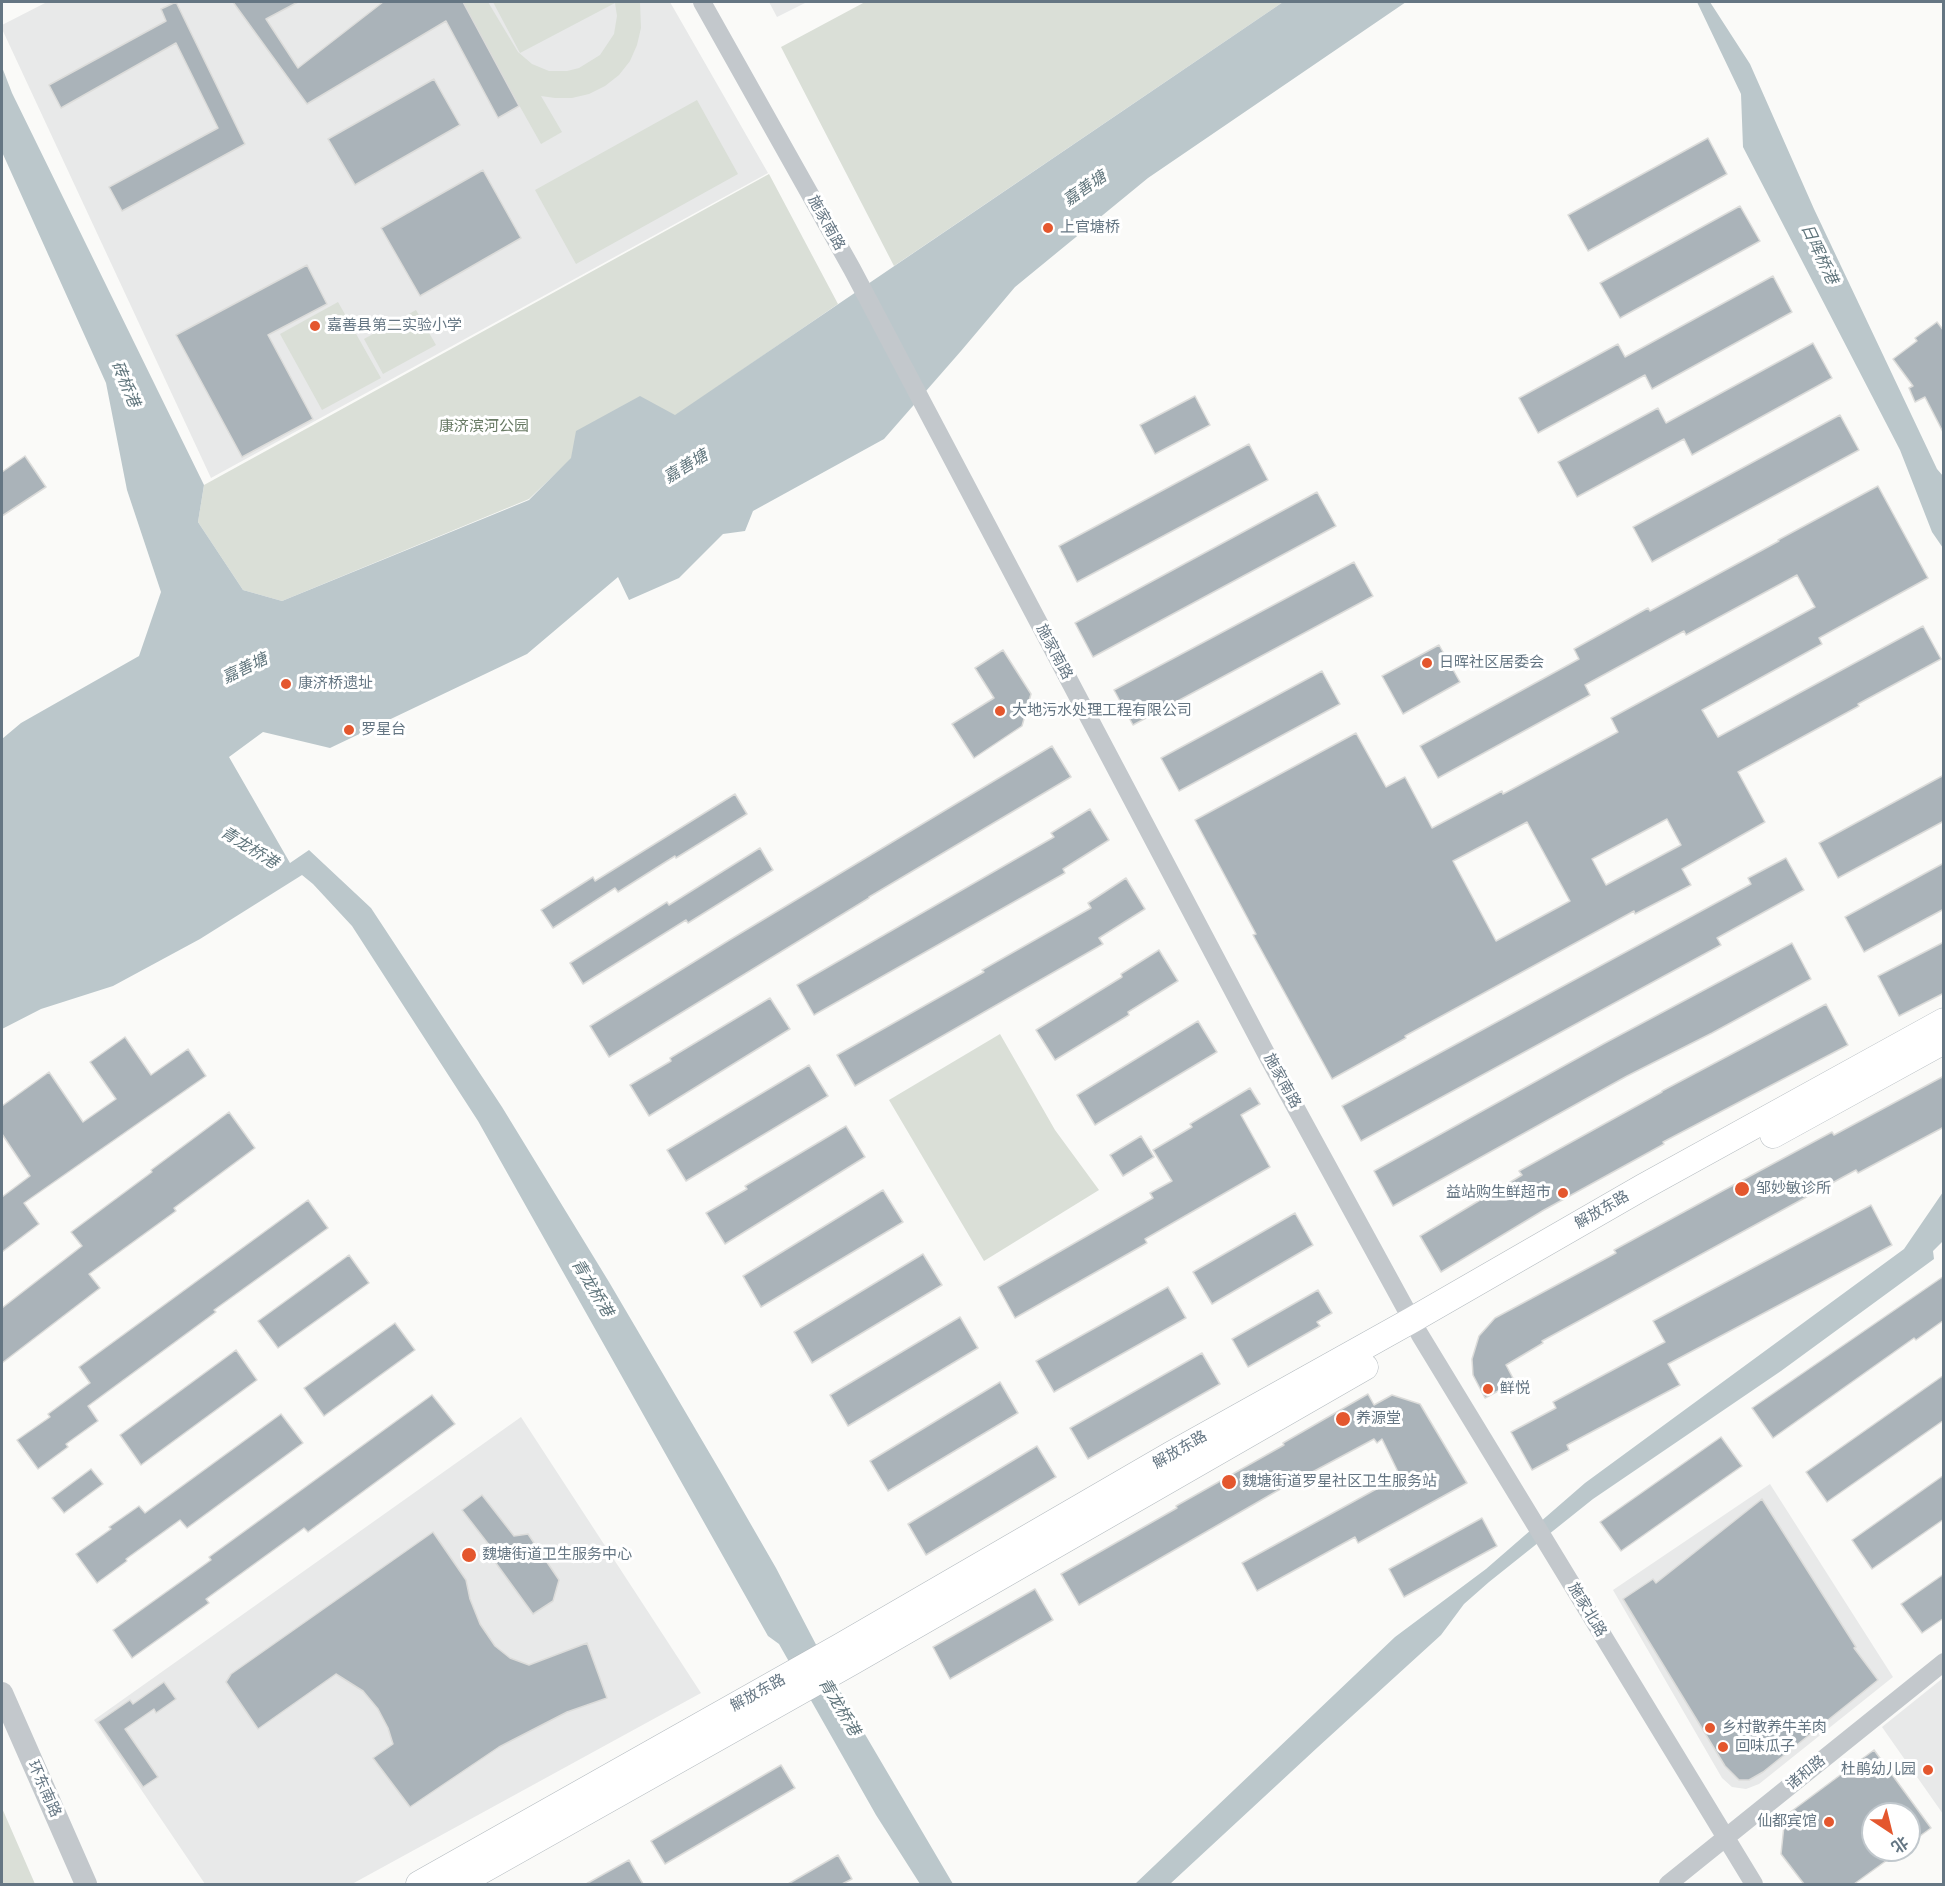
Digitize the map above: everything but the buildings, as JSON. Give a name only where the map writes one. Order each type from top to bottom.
[{"type":"main road","name":"解放东路","points":[[1416,1328],[1643,1186],[1944,1021]]},
{"type":"main road","name":"解放东路","points":[[419,1884],[774,1695],[1416,1328],[1635,1212],[1944,1041]]},
{"type":"main road","name":"解放东路","points":[[458,1884],[774,1695]]},
{"type":"street","name":"施家南路","points":[[702,2],[852,269],[1274,1067],[1416,1328]]},
{"type":"street","name":"施家北路","points":[[1416,1328],[1755,1884]]},
{"type":"street","name":"诸和路","points":[[1668,1884],[1944,1662]]},
{"type":"street","name":"环东南路","points":[[2,1693],[86,1884]]},
{"type":"shaded area","name":"嘉善县第二实验小学","points":[[47,2],[670,2],[768,173],[211,478],[2,29],[2,25]]},
{"type":"shaded area","points":[[769,2],[807,2],[777,17]]},
{"type":"shaded area","name":"魏塘街道卫生服务中心","points":[[521,1417],[701,1693],[352,1884],[205,1884],[94,1720]]},
{"type":"shaded area","points":[[1770,1484],[1893,1677],[1759,1784],[1746,1789],[1732,1787],[1722,1778],[1613,1590]]},
{"type":"shaded area","name":"杜鹃幼儿园","points":[[1943,1678],[1943,1814],[1882,1727]]},
{"type":"green space","points":[[461,2],[488,2],[518,52],[532,64],[549,71],[579,68],[600,55],[614,34],[617,16],[615,3],[520,53],[493,2],[640,2],[641,28],[630,61],[619,75],[605,86],[589,94],[572,98],[541,96],[562,132],[541,144]]},
{"type":"green space","points":[[865,2],[1283,2],[894,266],[781,47]]},
{"type":"green space","points":[[697,100],[738,174],[576,264],[535,190]]},
{"type":"green space","name":"康济滨河公园","points":[[769,174],[838,304],[675,416],[572,458],[529,499],[282,601],[243,590],[198,522],[204,485]]},
{"type":"green space","points":[[338,302],[381,378],[322,410],[280,334]]},
{"type":"green space","points":[[416,310],[436,345],[383,374],[364,339]]},
{"type":"green space","points":[[1000,1034],[1055,1130],[1099,1190],[984,1261],[889,1100]]},
{"type":"green space","points":[[2,1808],[35,1884],[2,1884]]},
{"type":"water","points":[[1283,2],[1406,2],[1148,178],[1015,287],[884,439],[753,511],[745,531],[723,534],[679,578],[629,600],[618,577],[527,654],[330,748],[263,732],[229,757],[290,863],[309,850],[371,908],[502,1107],[609,1282],[723,1476],[776,1568],[846,1702],[953,1884],[920,1884],[876,1815],[779,1644],[768,1636],[478,1121],[352,926],[313,884],[302,875],[200,939],[113,986],[41,1009],[2,1029],[2,739],[21,723],[139,656],[161,592],[127,490],[106,383],[2,152],[2,67],[12,93],[204,485],[198,522],[243,590],[282,601],[529,500],[571,458],[576,431],[640,396],[675,415]]},
{"type":"water","name":"日晖桥港","points":[[1697,2],[1710,2],[1750,64],[1814,209],[1937,469],[1943,476],[1943,548],[1932,532],[1900,450],[1743,147],[1741,94]]},
{"type":"water","points":[[1943,1192],[1943,1241],[1933,1251],[1934,1259],[1781,1371],[1593,1499],[1489,1582],[1464,1604],[1441,1635],[1170,1884],[1135,1884],[1395,1637],[1486,1569],[1585,1483],[1904,1249]]},
{"type":"place","name":"上官塘桥","points":[[1048,228]]},
{"type":"place","name":"嘉善县第二实验小学","points":[[315,326]]},
{"type":"place","name":"日晖社区居委会","points":[[1427,663]]},
{"type":"place","name":"康济桥遗址","points":[[286,684]]},
{"type":"place","name":"大地污水处理工程有限公司","points":[[1000,711]]},
{"type":"place","name":"罗星台","points":[[349,730]]},
{"type":"place","name":"邹妙敏诊所","points":[[1742,1189]]},
{"type":"place","name":"益站购生鲜超市","points":[[1563,1193]]},
{"type":"place","name":"鲜悦","points":[[1488,1389]]},
{"type":"place","name":"养源堂","points":[[1343,1419]]},
{"type":"place","name":"魏塘街道罗星社区卫生服务站","points":[[1229,1482]]},
{"type":"place","name":"魏塘街道卫生服务中心","points":[[469,1555]]},
{"type":"place","name":"乡村散养牛羊肉","points":[[1710,1728]]},
{"type":"place","name":"回味瓜子","points":[[1723,1747]]},
{"type":"place","name":"杜鹃幼儿园","points":[[1928,1770]]},
{"type":"place","name":"仙都宾馆","points":[[1829,1822]]},
{"type":"water label","name":"嘉善塘","points":[[1085,189]]},
{"type":"water label","name":"砖桥港","points":[[125,384]]},
{"type":"water label","name":"嘉善塘","points":[[686,467]]},
{"type":"water label","name":"嘉善塘","points":[[245,669]]},
{"type":"water label","name":"青龙桥港","points":[[249,848]]},
{"type":"water label","name":"青龙桥港","points":[[592,1288]]},
{"type":"water label","name":"青龙桥港","points":[[839,1707]]}]
